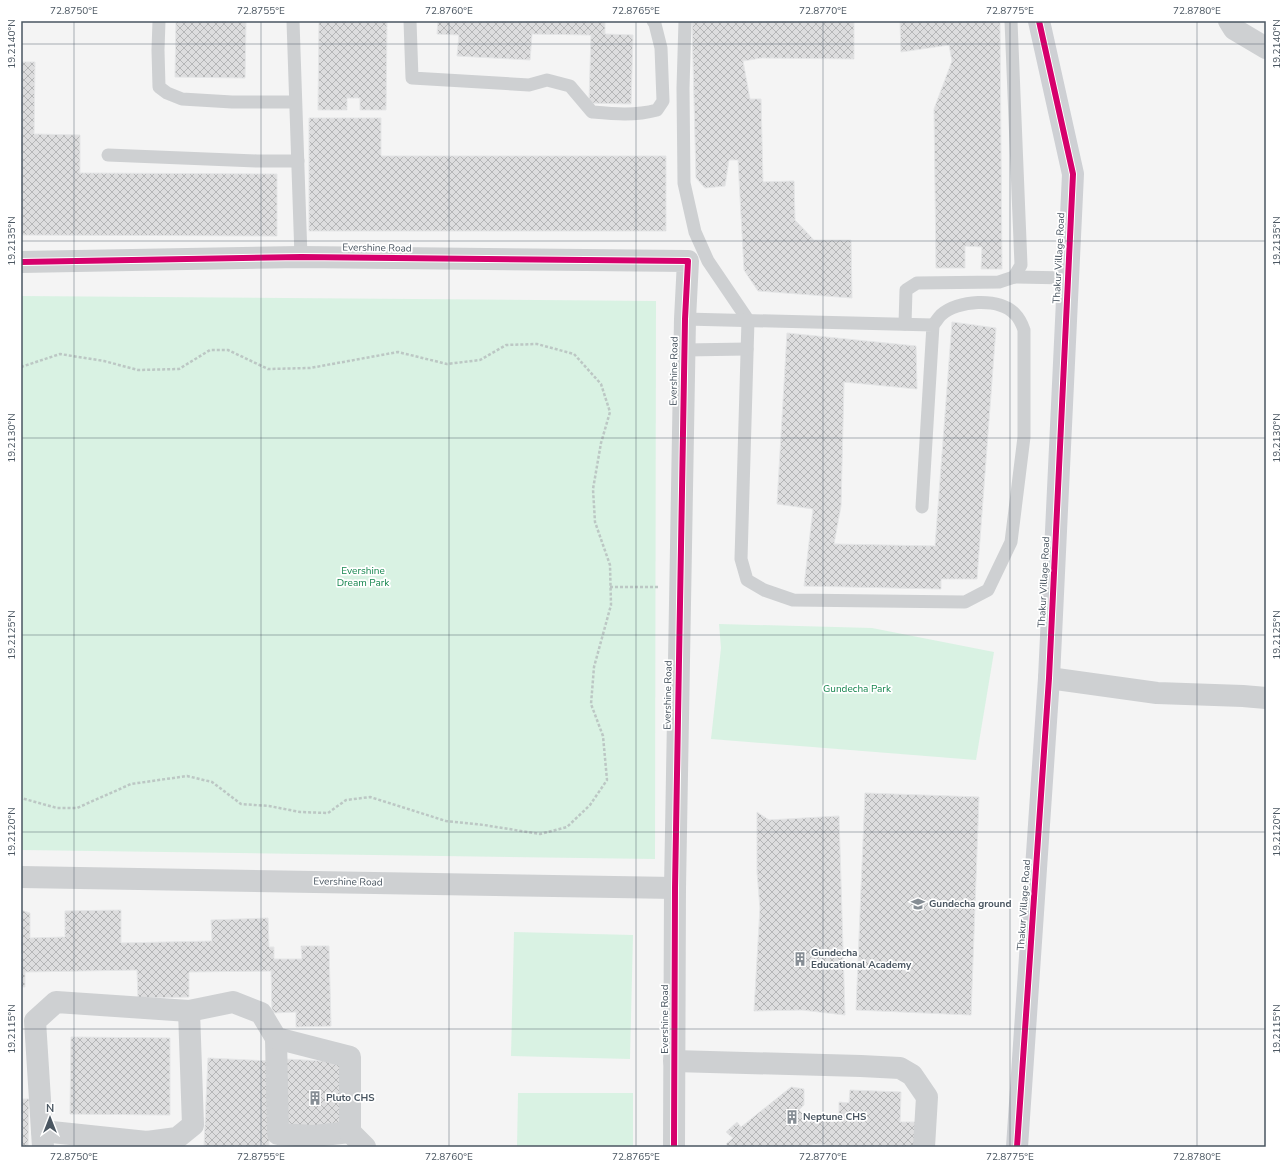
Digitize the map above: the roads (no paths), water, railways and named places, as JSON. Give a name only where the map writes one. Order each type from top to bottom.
[{"type":"street","name":"Thakur Village Road","points":[[1017,1147],[1049,678],[1073,174],[1039,21]]},
{"type":"street","points":[[1229,21],[1234,29],[1266,48]]},
{"type":"street","name":"Evershine Road","points":[[21,262],[301,257],[688,261],[685,319],[675,888],[674,1147]]},
{"type":"street","points":[[1049,678],[1157,693],[1266,698]]},
{"type":"street","name":"Evershine Road","points":[[21,877],[675,888]]},
{"type":"street","points":[[189,1012],[193,1125],[177,1138],[147,1142],[43,1139],[35,1021],[56,1002],[189,1012],[233,1002],[261,1013],[276,1038],[278,1134],[358,1140],[350,1057],[276,1038]]},
{"type":"street","points":[[674,1061],[900,1068],[912,1075],[928,1097],[924,1147]]},
{"type":"lane","points":[[159,21],[159,87],[167,93],[189,100],[295,102]]},
{"type":"lane","points":[[293,21],[301,257]]},
{"type":"lane","points":[[410,21],[412,78],[529,85],[547,80],[570,86],[592,112],[625,115],[642,114],[657,110],[663,100],[661,48],[653,21]]},
{"type":"lane","points":[[685,21],[683,101],[684,183],[695,232],[708,261],[748,320],[741,559],[747,580],[764,590],[793,600],[965,602],[988,590],[1011,542],[1024,437],[1024,330],[1021,320],[1014,313],[998,304],[962,304],[948,310],[940,316],[934,325],[922,507]]},
{"type":"lane","points":[[1011,21],[1021,264],[1014,277]]},
{"type":"lane","points":[[663,100],[683,101]]},
{"type":"lane","points":[[108,155],[257,161],[298,161]]},
{"type":"lane","points":[[905,324],[906,290],[917,283],[999,282],[1014,277],[1068,278]]},
{"type":"lane","points":[[685,319],[934,325]]},
{"type":"lane","points":[[685,350],[747,349]]},
{"type":"place","name":"Gundecha ground","points":[[918,904]]},
{"type":"place","name":"Gundecha Educational Academy","points":[[800,959]]},
{"type":"place","name":"Pluto CHS","points":[[315,1098]]},
{"type":"place","name":"Neptune CHS","points":[[792,1117]]},
{"type":"park label","name":"Evershine Dream Park","points":[[363,576]]},
{"type":"park label","name":"Gundecha Park","points":[[857,689]]}]
